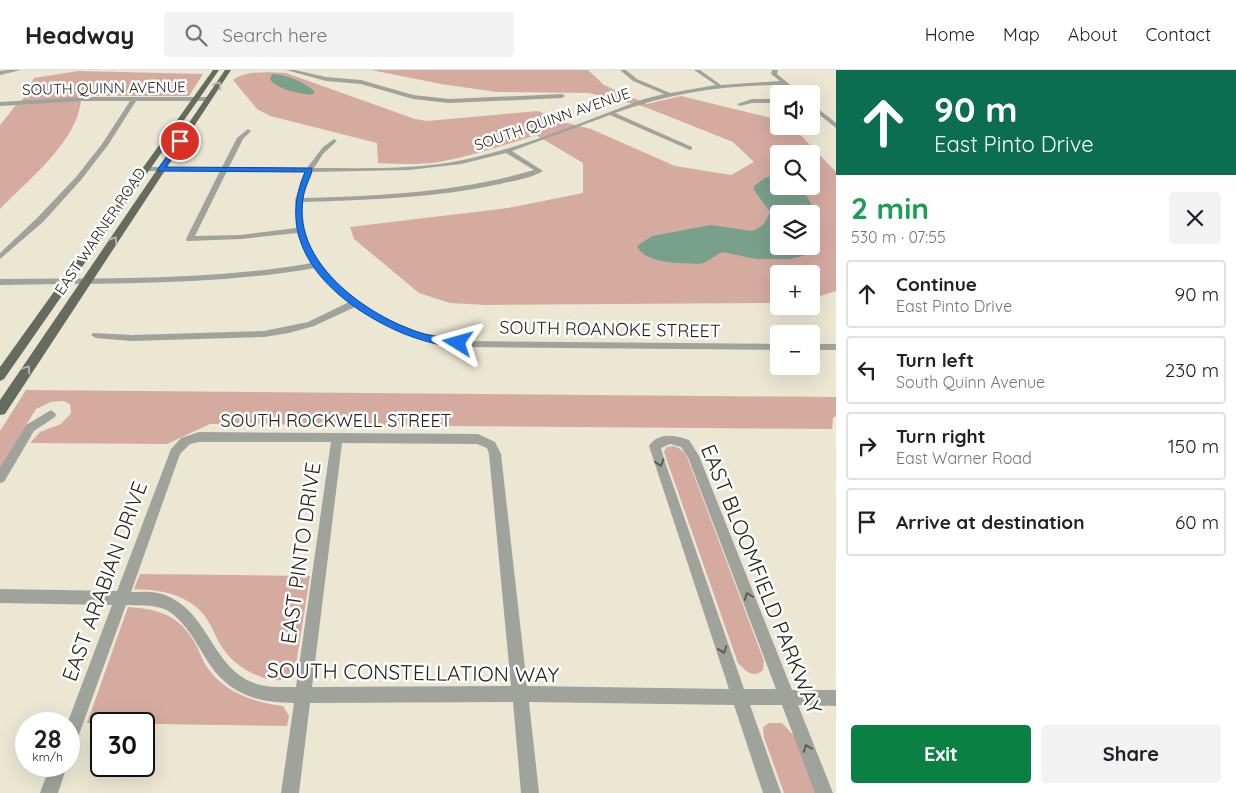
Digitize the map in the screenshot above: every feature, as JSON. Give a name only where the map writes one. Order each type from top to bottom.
[{"type":"main road","name":"EAST WARNER ROAD","points":[[0,376],[216,70]]},
{"type":"main road","name":"EAST WARNER ROAD","points":[[0,410],[228,70]]},
{"type":"street","points":[[0,72],[18,70]]},
{"type":"street","points":[[289,70],[342,82],[361,82],[432,100],[562,96]]},
{"type":"street","points":[[623,70],[635,80],[668,94]]},
{"type":"street","points":[[697,70],[719,85]]},
{"type":"street","points":[[775,70],[774,74],[787,85]]},
{"type":"street","name":"SOUTH QUINN AVENUE","points":[[146,169],[310,170],[409,168],[460,162],[507,151],[668,94],[719,85],[785,83]]},
{"type":"street","name":"SOUTH QUINN AVENUE","points":[[0,104],[62,99],[208,99]]},
{"type":"street","points":[[0,257],[30,231],[99,152],[111,136],[124,111],[134,99]]},
{"type":"street","points":[[740,104],[752,101],[770,101]]},
{"type":"street","points":[[610,113],[690,148]]},
{"type":"street","points":[[820,113],[836,126]]},
{"type":"street","points":[[248,131],[240,138],[190,239],[241,238],[300,230]]},
{"type":"street","points":[[96,334],[132,338],[271,333],[314,324],[355,303],[340,291],[316,265],[308,252],[300,230],[298,200],[310,170],[325,147],[334,142]]},
{"type":"street","points":[[298,200],[433,194],[504,182],[540,171],[507,151]]},
{"type":"street","points":[[0,282],[239,277],[270,274],[316,265]]},
{"type":"street","name":"SOUTH ROANOKE STREET","points":[[355,303],[404,331],[422,337],[468,344],[770,347]]},
{"type":"street","points":[[820,347],[836,348]]},
{"type":"street","points":[[0,478],[30,428],[51,414]]},
{"type":"street","name":"SOUTH ROCKWELL STREET","points":[[186,440],[199,437],[478,439],[486,442],[494,449],[495,454],[520,694]]},
{"type":"street","name":"EAST PINTO DRIVE","points":[[290,793],[337,438]]},
{"type":"street","name":"EAST BLOOMFIELD PARKWAY","points":[[772,793],[659,462],[655,446],[669,439],[685,443],[693,456],[824,793]]},
{"type":"street","name":"EAST ARABIAN DRIVE","points":[[79,712],[175,452],[186,440]]},
{"type":"street","name":"SOUTH CONSTELLATION WAY","points":[[0,596],[155,599],[175,607],[201,636],[212,658],[228,676],[249,690],[274,695],[520,694],[836,698]]},
{"type":"street","points":[[520,694],[530,793]]},
{"type":"street","points":[[49,793],[55,777]]},
{"type":"shaded area","points":[[371,70],[588,70],[604,85],[647,104],[681,96],[770,118],[770,135],[801,135],[810,145],[770,145],[770,195],[820,195],[820,155],[836,172],[836,291],[820,296],[820,265],[770,265],[770,303],[486,305],[450,303],[419,293],[354,239],[350,227],[508,208],[583,193],[583,163],[536,135],[439,162],[416,164],[378,163],[377,143],[270,116],[257,109],[233,80],[251,73],[286,73],[415,119],[427,121],[538,111],[567,123],[591,129],[675,166],[731,175],[754,162],[733,142],[645,107],[589,93],[497,92],[441,84]]},
{"type":"shaded area","points":[[78,71],[203,74],[189,96],[81,96],[79,112],[63,143],[38,172],[0,209],[0,125],[23,99],[34,78]]},
{"type":"shaded area","points":[[272,74],[300,81],[314,91],[314,94],[303,94],[283,88],[270,79]]},
{"type":"shaded area","points":[[770,176],[770,195],[806,195],[812,205],[770,205],[770,212],[754,190],[754,186]]},
{"type":"shaded area","points":[[770,212],[770,255],[806,255],[791,259],[756,259],[722,252],[704,263],[673,263],[648,256],[641,252],[637,246],[652,236],[711,225],[752,231],[764,224]]},
{"type":"shaded area","points":[[26,390],[836,397],[836,416],[833,418],[832,429],[210,424],[167,444],[30,443],[40,432],[61,424],[71,413],[70,404],[63,401],[51,402],[36,409],[0,467],[0,431]]},
{"type":"shaded area","points":[[673,446],[686,454],[764,661],[763,670],[759,673],[750,673],[738,663],[665,455],[664,451],[667,447]]},
{"type":"shaded area","points":[[140,574],[310,576],[295,671],[285,679],[277,680],[251,673],[234,661],[224,650],[207,619],[195,606],[188,601],[166,593],[134,589]]},
{"type":"shaded area","points":[[128,607],[159,612],[175,620],[189,633],[205,664],[220,682],[250,699],[283,706],[289,716],[287,726],[155,724],[155,712],[91,712]]},
{"type":"shaded area","points":[[769,723],[782,723],[794,736],[816,793],[784,793],[764,738],[763,727]]},
{"type":"route","points":[[180,141],[161,170],[310,170],[301,188],[298,200],[298,213],[303,240],[316,265],[340,291],[380,319],[404,331],[422,337],[458,343]]}]
